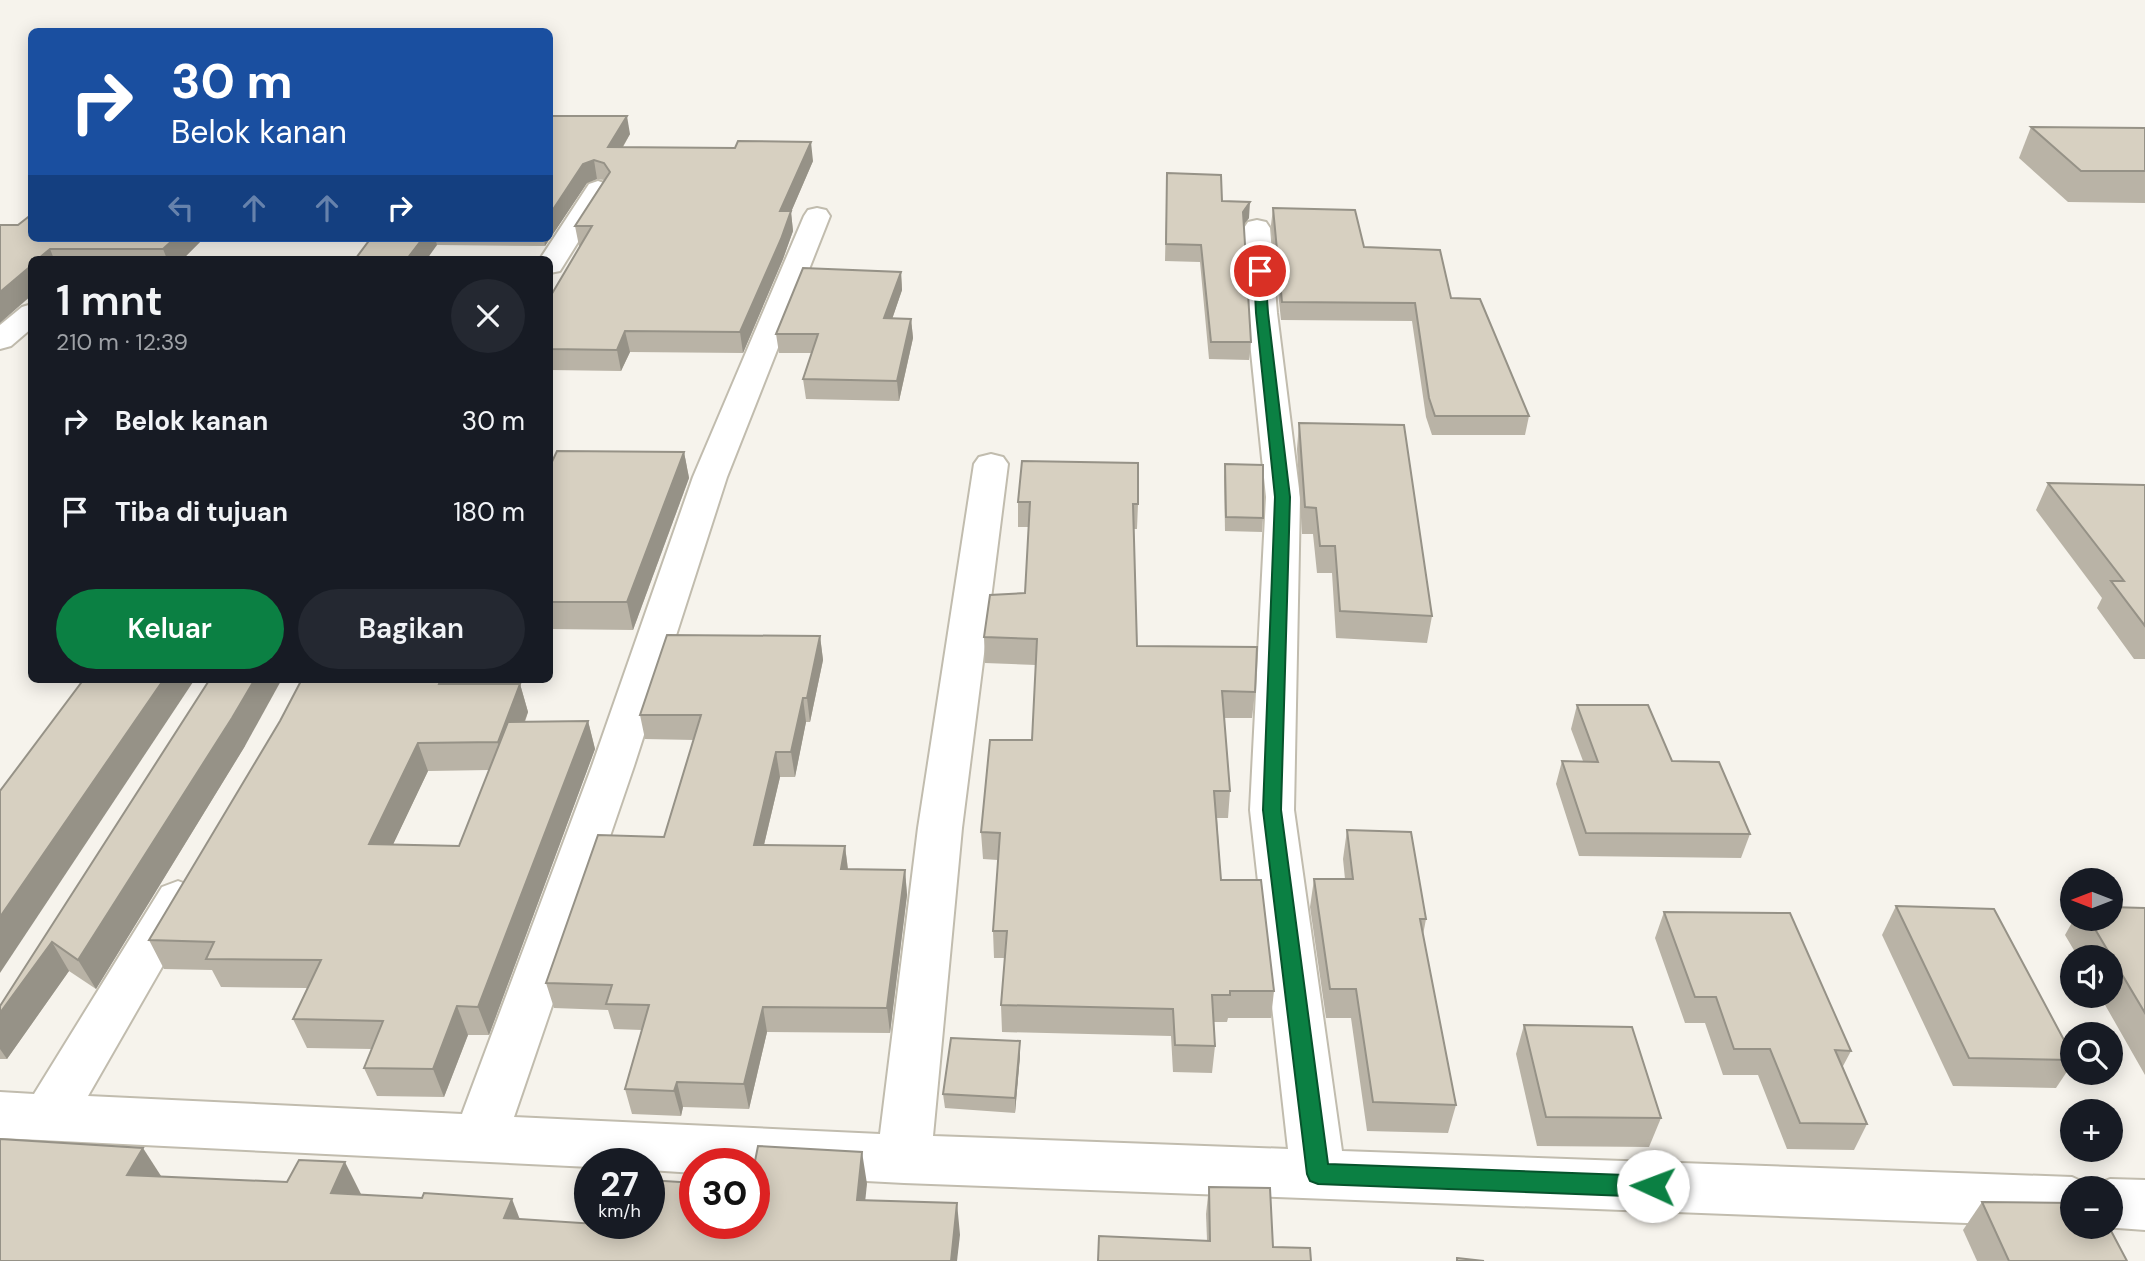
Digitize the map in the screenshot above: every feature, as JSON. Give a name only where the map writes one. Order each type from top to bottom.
[{"type":"street","points":[[553,260],[598,190]]},
{"type":"street","points":[[480,1137],[613,766],[710,477],[817,216]]},
{"type":"street","points":[[1257,228],[1262,313],[1283,497],[1272,810],[1318,1174]]},
{"type":"street","points":[[0,340],[28,316]]},
{"type":"street","points":[[904,1159],[940,828],[991,464]]},
{"type":"street","points":[[24,1116],[197,867]]},
{"type":"street","points":[[24,1116],[904,1159],[2060,1202]]},
{"type":"street","points":[[2123,1204],[2145,1205]]},
{"type":"building","points":[[553,116],[627,116],[608,147],[735,148],[738,141],[811,142],[780,211],[791,211],[781,239],[740,332],[625,331],[617,350],[553,349],[553,292],[592,226],[575,226],[610,172],[604,163],[594,160],[583,164],[553,209]]},
{"type":"building","points":[[2031,127],[2145,128],[2145,171],[2081,171]]},
{"type":"building","points":[[1167,173],[1221,175],[1222,201],[1250,202],[1243,212],[1251,342],[1211,342],[1201,245],[1166,244]]},
{"type":"building","points":[[1273,208],[1355,210],[1364,247],[1440,250],[1451,298],[1480,299],[1529,416],[1435,416],[1429,398],[1415,303],[1282,302]]},
{"type":"building","points":[[28,217],[28,242],[171,242],[163,249],[50,249],[42,256],[28,256],[28,268],[0,292],[0,225],[18,225]]},
{"type":"building","points":[[368,242],[420,242],[409,256],[358,256]]},
{"type":"building","points":[[803,268],[901,272],[884,318],[911,319],[897,381],[803,379],[818,334],[776,334]]},
{"type":"building","points":[[1299,423],[1404,425],[1432,616],[1340,611],[1335,546],[1320,546],[1316,508],[1305,507]]},
{"type":"building","points":[[557,451],[684,452],[627,602],[553,602],[553,460]]},
{"type":"building","points":[[1022,461],[1138,463],[1138,504],[1133,504],[1137,646],[1257,647],[1255,692],[1222,691],[1230,791],[1214,791],[1221,880],[1261,880],[1274,991],[1230,991],[1230,995],[1212,995],[1215,1046],[1175,1045],[1173,1009],[1001,1005],[1007,931],[993,931],[1000,833],[981,832],[990,740],[1032,740],[1037,639],[984,637],[990,595],[1025,593],[1030,502],[1018,502]]},
{"type":"building","points":[[1225,464],[1263,465],[1263,518],[1226,517]]},
{"type":"building","points":[[2048,483],[2145,485],[2145,626],[2111,581],[2124,581]]},
{"type":"building","points":[[667,635],[820,636],[807,698],[803,698],[791,752],[776,752],[754,845],[845,846],[841,869],[905,870],[887,1008],[763,1007],[744,1084],[677,1082],[674,1091],[625,1089],[649,1005],[606,1004],[612,985],[546,983],[598,835],[664,837],[701,715],[640,715]]},
{"type":"building","points":[[81,683],[161,683],[0,917],[0,791]]},
{"type":"building","points":[[207,683],[253,683],[78,960],[52,942],[0,1013],[0,1006]]},
{"type":"building","points":[[300,683],[520,684],[498,742],[418,743],[369,844],[459,846],[508,722],[588,721],[478,1007],[457,1006],[433,1069],[364,1068],[383,1021],[293,1019],[321,960],[206,959],[214,942],[149,940]]},
{"type":"building","points":[[1577,705],[1648,705],[1672,761],[1719,762],[1750,834],[1586,833],[1562,761],[1598,762]]},
{"type":"building","points":[[1347,830],[1411,832],[1426,919],[1420,919],[1456,1105],[1373,1102],[1356,989],[1330,989],[1314,879],[1353,879]]},
{"type":"building","points":[[1896,906],[1994,909],[2060,1033],[2060,1060],[1969,1058]]},
{"type":"building","points":[[2123,907],[2145,908],[2145,1013],[2123,976],[2123,945],[2104,945],[2096,931],[2123,931]]},
{"type":"building","points":[[1664,912],[1790,913],[1851,1051],[1835,1050],[1867,1124],[1800,1123],[1770,1049],[1734,1049],[1716,997],[1695,997]]},
{"type":"building","points":[[1524,1025],[1632,1027],[1661,1118],[1546,1117]]},
{"type":"building","points":[[951,1038],[1020,1041],[1015,1098],[943,1094]]},
{"type":"building","points":[[0,1139],[143,1148],[127,1175],[287,1182],[299,1160],[345,1162],[331,1193],[422,1198],[424,1193],[512,1199],[504,1218],[574,1223],[574,1239],[665,1239],[665,1181],[679,1182],[679,1239],[770,1239],[770,1148],[758,1146],[862,1152],[857,1200],[957,1203],[951,1261],[0,1261]]},
{"type":"building","points":[[1209,1187],[1270,1188],[1273,1247],[1310,1248],[1311,1261],[1098,1261],[1099,1236],[1210,1241]]},
{"type":"building","points":[[1982,1202],[2060,1203],[2060,1239],[2115,1239],[2127,1261],[2009,1261]]},
{"type":"building","points":[[1457,1258],[1484,1261],[1457,1261]]},
{"type":"route","points":[[1260,271],[1262,313],[1283,497],[1272,810],[1318,1174],[1653,1186]]}]
